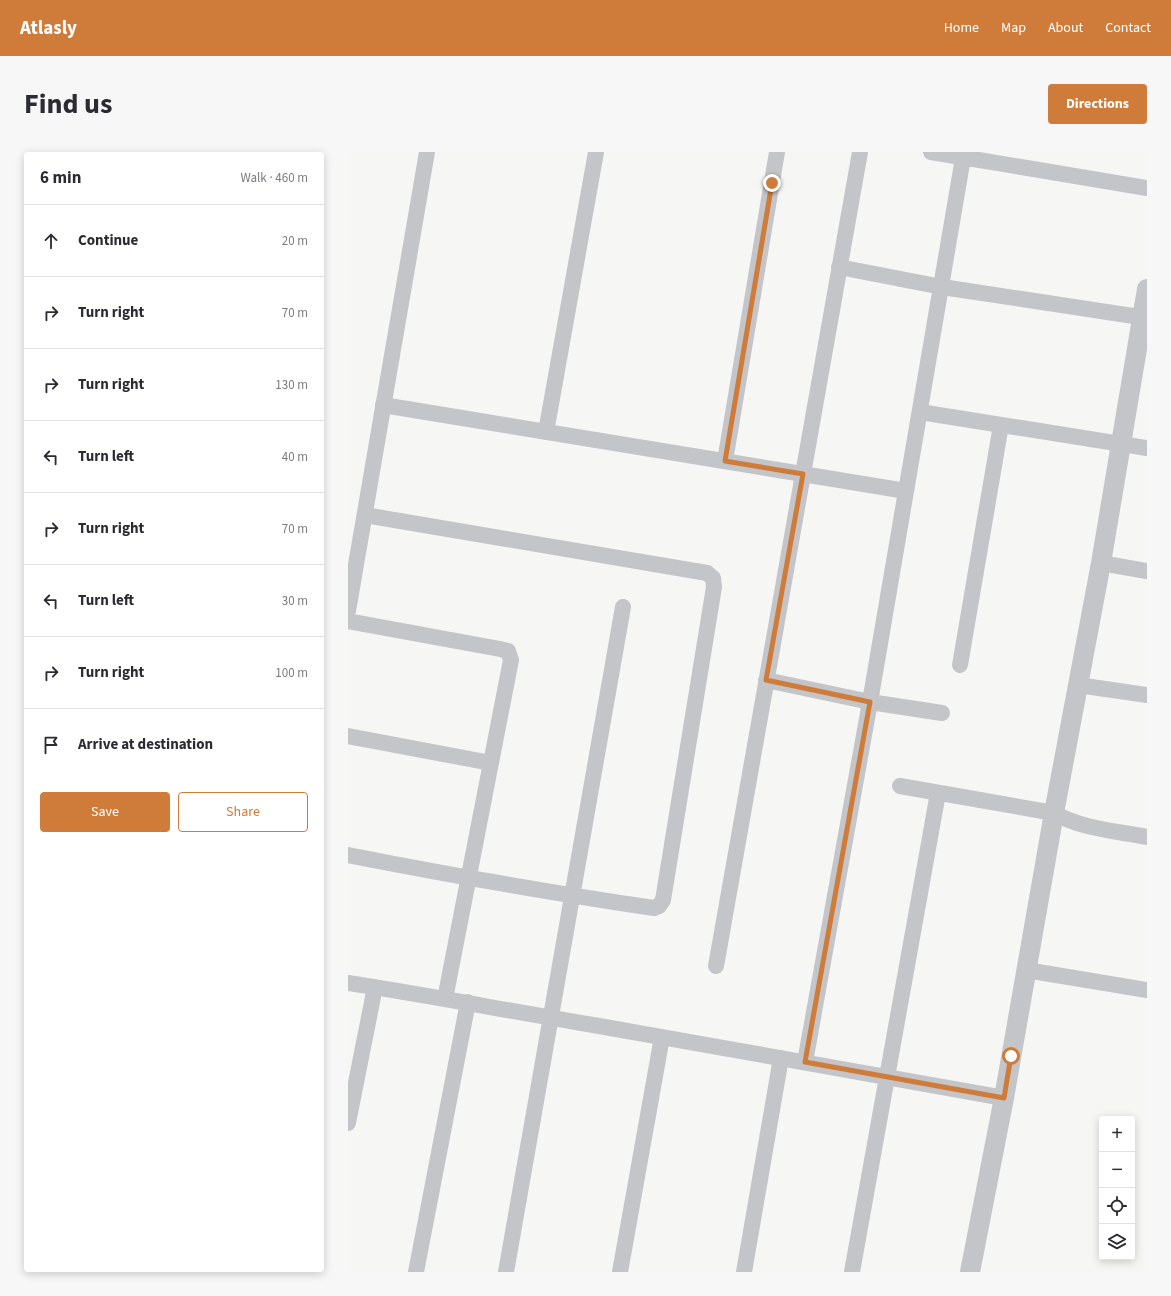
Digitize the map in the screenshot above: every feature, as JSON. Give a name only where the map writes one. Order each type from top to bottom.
[{"type":"street","points":[[348,611],[427,152]]},
{"type":"street","points":[[546,432],[596,152]]},
{"type":"street","points":[[725,461],[777,152]]},
{"type":"street","points":[[716,966],[860,152]]},
{"type":"street","points":[[931,152],[964,155],[1147,188]]},
{"type":"street","points":[[805,1062],[870,702],[964,155]]},
{"type":"street","points":[[839,267],[942,287],[1145,317]]},
{"type":"street","points":[[970,1272],[1004,1098],[1054,813],[1101,563],[1121,444],[1145,317],[1147,289]]},
{"type":"street","points":[[383,405],[906,491]]},
{"type":"street","points":[[920,412],[1147,448]]},
{"type":"street","points":[[960,665],[1001,425]]},
{"type":"street","points":[[348,855],[468,879],[654,908],[659,906],[663,900],[714,587],[712,578],[707,573],[365,515]]},
{"type":"street","points":[[1101,563],[1147,571]]},
{"type":"street","points":[[506,1272],[623,607]]},
{"type":"street","points":[[348,621],[500,649],[508,651],[511,660],[445,998]]},
{"type":"street","points":[[766,680],[870,702],[942,713]]},
{"type":"street","points":[[1078,685],[1147,695]]},
{"type":"street","points":[[348,736],[491,763]]},
{"type":"street","points":[[900,786],[1054,813],[1066,820],[1085,826],[1147,836]]},
{"type":"street","points":[[852,1272],[938,793]]},
{"type":"street","points":[[1026,970],[1147,990]]},
{"type":"street","points":[[348,983],[468,1002],[550,1018],[887,1076],[1004,1098]]},
{"type":"street","points":[[348,1123],[375,987]]},
{"type":"street","points":[[416,1272],[468,1002]]},
{"type":"street","points":[[620,1272],[662,1037]]},
{"type":"street","points":[[744,1272],[781,1058]]},
{"type":"route","points":[[772,183],[725,461],[803,474],[766,680],[870,702],[805,1062],[1004,1098],[1011,1056]]}]
